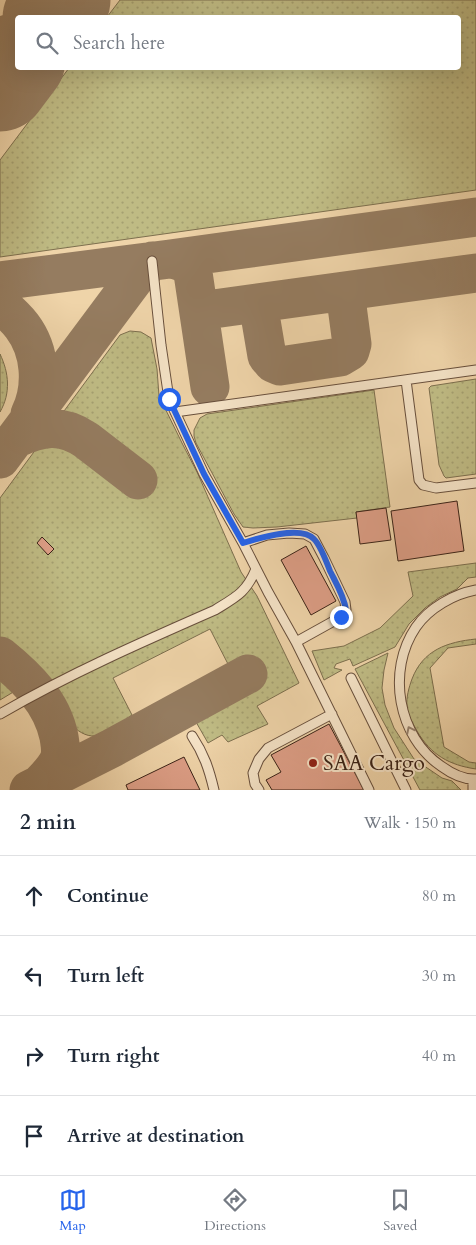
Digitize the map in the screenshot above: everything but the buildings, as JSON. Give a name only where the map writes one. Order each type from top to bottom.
[{"type":"lane","points":[[152,262],[166,388],[169,399],[204,474],[296,642],[370,790]]},
{"type":"lane","points":[[175,412],[476,370]]},
{"type":"lane","points":[[406,380],[419,480],[423,485],[436,488],[476,483]]},
{"type":"lane","points":[[243,543],[267,535],[289,533],[305,534],[314,539],[345,602],[346,610],[341,617],[296,642]]},
{"type":"lane","points":[[0,714],[87,667],[215,610],[243,591],[250,583],[256,569]]},
{"type":"lane","points":[[473,790],[475,779],[461,778],[447,771],[425,753],[415,740],[401,705],[400,682],[404,653],[416,626],[438,606],[456,595],[476,590]]},
{"type":"lane","points":[[351,678],[406,790]]},
{"type":"lane","points":[[258,790],[253,773],[259,759],[268,748],[332,714]]},
{"type":"lane","points":[[192,736],[201,748],[208,765],[214,790]]},
{"type":"shaded area","points":[[120,0],[476,0],[476,190],[0,257],[0,160],[68,70],[461,70],[461,15],[109,15]]},
{"type":"shaded area","points":[[130,331],[141,332],[151,338],[157,369],[159,396],[197,472],[241,572],[257,596],[299,683],[257,706],[268,724],[228,742],[222,735],[208,743],[196,722],[257,687],[241,661],[229,666],[210,629],[113,678],[132,715],[111,730],[95,736],[82,733],[75,728],[56,704],[44,680],[0,642],[0,498],[120,335]]},
{"type":"shaded area","points":[[0,354],[8,383],[6,398],[0,412]]},
{"type":"shaded area","points":[[476,379],[476,474],[446,478],[439,465],[429,388],[431,386]]},
{"type":"shaded area","points":[[374,390],[390,507],[356,512],[357,518],[277,527],[243,527],[234,514],[196,443],[194,430],[200,418],[207,414]]},
{"type":"shaded area","points":[[476,563],[476,577],[468,578],[457,589],[440,597],[425,608],[409,624],[395,647],[353,666],[350,659],[336,664],[334,668],[342,670],[324,680],[312,651],[344,646],[380,628],[413,596],[408,572]]},
{"type":"shaded area","points":[[476,639],[476,644],[448,648],[430,668],[444,747],[469,762],[476,763],[476,769],[449,762],[435,753],[422,739],[410,719],[407,703],[412,679],[429,654],[455,642]]},
{"type":"shaded area","points":[[388,653],[382,688],[385,705],[394,728],[414,759],[442,778],[452,781],[461,790],[420,790],[355,669]]},
{"type":"shaded area","points":[[0,677],[15,691],[0,700]]},
{"type":"taxiway","points":[[0,281],[476,217]]},
{"type":"taxiway","points":[[170,259],[184,263],[193,273],[210,387]]},
{"type":"taxiway","points":[[0,459],[138,274],[152,261]]},
{"type":"taxiway","points":[[199,311],[476,273]]},
{"type":"taxiway","points":[[258,303],[267,356],[273,363],[280,366],[340,357],[350,351],[352,344],[345,291]]},
{"type":"taxiway","points":[[0,304],[22,326],[33,347],[38,369],[38,381],[37,392],[30,414]]},
{"type":"taxiway","points":[[15,439],[42,430],[59,429],[68,431],[86,440],[138,480]]},
{"type":"taxiway","points":[[0,656],[37,691],[56,724],[61,751],[60,757],[53,770],[40,784]]},
{"type":"taxiway","points":[[29,790],[112,748],[248,674]]},
{"type":"runway","points":[[52,15],[63,0]]},
{"type":"runway","points":[[0,84],[15,64]]},
{"type":"place","name":"SAA Cargo","points":[[313,763]]},
{"type":"route","points":[[169,399],[204,474],[243,543],[267,535],[289,533],[305,534],[314,539],[345,602],[346,610],[341,617]]}]
